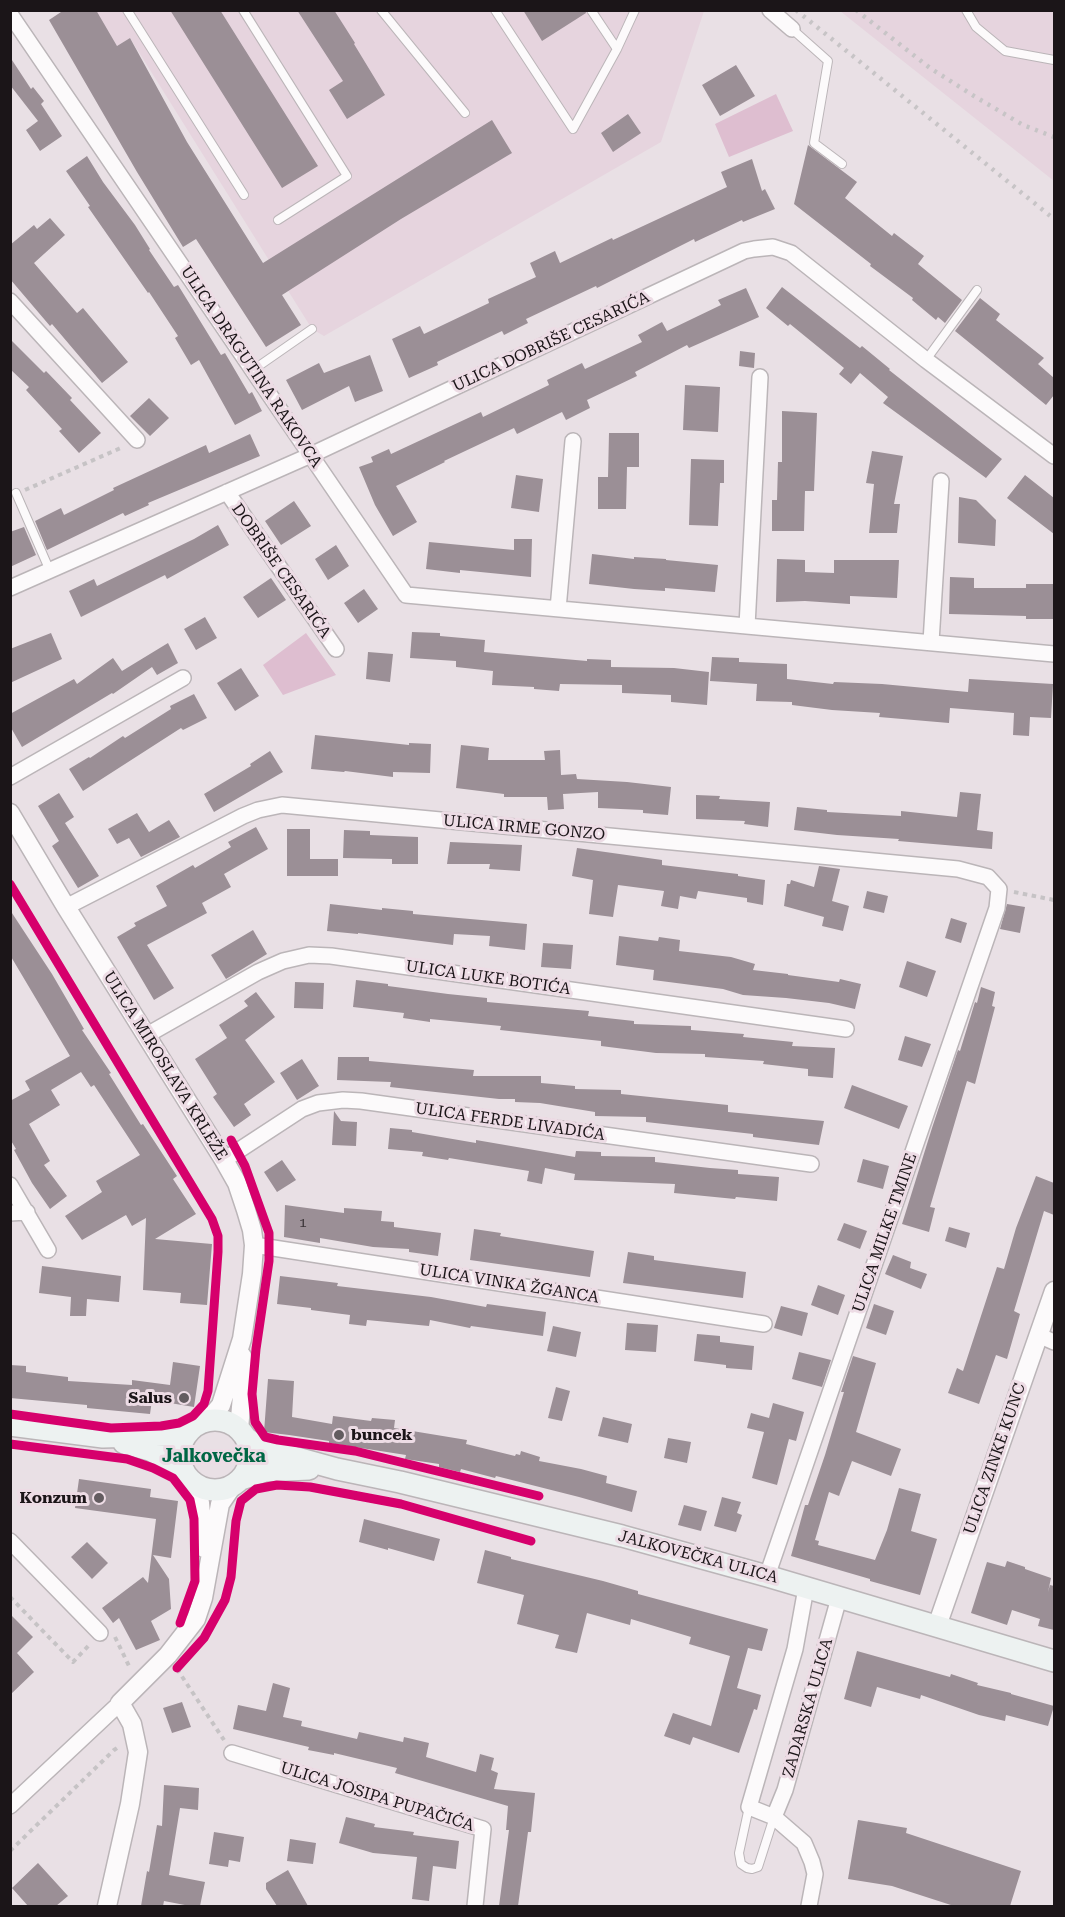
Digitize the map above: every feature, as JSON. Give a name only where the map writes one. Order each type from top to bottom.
[{"type":"main road","points":[[10,1425],[103,1437],[150,1450],[163,1456],[204,1489],[214,1491],[237,1482],[247,1470],[250,1459],[250,1448],[242,1434],[230,1423],[220,1420],[209,1420],[173,1435],[103,1437]]},
{"type":"main road","points":[[190,1478],[180,1461],[180,1449],[183,1438],[195,1426]]},
{"type":"main road","name":"JALKOVEČKA ULICA","points":[[242,1434],[266,1450],[613,1534],[767,1576],[1054,1661]]},
{"type":"main road","name":"JALKOVEČKA ULICA","points":[[237,1482],[254,1474],[272,1470],[337,1469]]},
{"type":"street","points":[[770,10],[792,29]]},
{"type":"street","name":"ULICA DRAGUTINA RAKOVCA","points":[[14,13],[406,595],[1054,654]]},
{"type":"street","name":"ULICA DOBRIŠE CESARIĆA","points":[[10,588],[311,455],[744,251],[754,249],[773,247],[791,253],[926,360],[1054,456]]},
{"type":"street","points":[[10,301],[137,440]]},
{"type":"street","points":[[747,626],[760,377]]},
{"type":"street","points":[[558,609],[573,441]]},
{"type":"street","points":[[931,642],[941,481]]},
{"type":"street","name":"DOBRIŠE CESARIĆA","points":[[227,492],[336,650]]},
{"type":"street","points":[[10,777],[183,678]]},
{"type":"street","name":"ULICA IRME GONZO","points":[[66,907],[243,816],[282,805],[958,869],[988,877],[999,889]]},
{"type":"street","name":"ULICA MIROSLAVA KRLEŽE","points":[[10,813],[237,1183],[252,1230],[254,1245],[242,1339],[242,1434]]},
{"type":"street","name":"ULICA MILKE TMINE","points":[[767,1576],[997,908],[999,889]]},
{"type":"street","name":"ULICA LUKE BOTIĆA","points":[[147,1035],[258,972],[283,961],[309,955],[331,956],[846,1029]]},
{"type":"street","name":"ULICA FERDE LIVADIĆA","points":[[224,1160],[302,1109],[318,1103],[343,1100],[811,1164]]},
{"type":"street","points":[[10,1185],[48,1250]]},
{"type":"street","points":[[10,1213],[27,1212]]},
{"type":"street","name":"ULICA VINKA ŽGANCA","points":[[254,1245],[764,1323]]},
{"type":"street","name":"ULICA ZINKE KUNC","points":[[937,1626],[1046,1338],[1054,1291]]},
{"type":"street","name":"ULICA MIROSLAVA KRLEŽE","points":[[195,1426],[221,1405],[242,1339]]},
{"type":"street","points":[[190,1478],[200,1503],[206,1574]]},
{"type":"street","points":[[10,1806],[168,1655],[196,1619],[203,1598],[220,1504],[237,1482]]},
{"type":"street","points":[[10,1541],[100,1633]]},
{"type":"street","name":"ZADARSKA ULICA","points":[[749,1807],[795,1649],[806,1588]]},
{"type":"street","name":"ZADARSKA ULICA","points":[[774,1817],[784,1790],[839,1598]]},
{"type":"street","points":[[97,1906],[109,1899],[130,1803],[138,1752],[132,1724],[120,1703]]},
{"type":"street","name":"ULICA JOSIPA PUPAČIĆA","points":[[231,1753],[483,1829],[475,1906]]},
{"type":"street","points":[[749,1807],[774,1817],[804,1843],[815,1874],[809,1906]]},
{"type":"lane","points":[[127,10],[244,195]]},
{"type":"lane","points":[[243,10],[347,176],[278,220]]},
{"type":"lane","points":[[381,10],[465,113]]},
{"type":"lane","points":[[495,10],[573,129],[617,49],[635,10]]},
{"type":"lane","points":[[591,10],[617,49]]},
{"type":"lane","points":[[966,10],[976,27],[1005,51],[1054,60]]},
{"type":"lane","points":[[792,29],[828,61],[814,143],[842,164]]},
{"type":"lane","points":[[926,360],[977,290]]},
{"type":"lane","points":[[253,370],[312,329]]},
{"type":"lane","points":[[16,494],[50,571]]},
{"type":"lane","name":"ZADARSKA ULICA","points":[[749,1807],[739,1853],[741,1864],[747,1868],[758,1867],[774,1817]]},
{"type":"path","points":[[16,494],[137,440]]},
{"type":"path","points":[[999,889],[1054,900]]},
{"type":"path","points":[[10,1597],[73,1662],[100,1633],[114,1634],[132,1672]]},
{"type":"path","points":[[180,1664],[231,1753]]},
{"type":"path","points":[[10,1851],[114,1750],[136,1737]]},
{"type":"shaded area","points":[[96,11],[704,11],[661,142],[324,336],[312,329],[130,38],[117,46]]},
{"type":"shaded area","points":[[840,11],[1054,11],[1054,181]]},
{"type":"shaded area","points":[[776,94],[793,131],[729,157],[715,124]]},
{"type":"shaded area","points":[[306,633],[336,675],[283,695],[263,665]]},
{"type":"building","points":[[64,10],[96,10],[117,46],[130,38],[187,142],[263,263],[492,120],[512,153],[401,219],[282,295],[301,325],[266,347],[196,239],[183,247],[137,172],[49,20]]},
{"type":"building","points":[[170,10],[220,10],[318,166],[282,188]]},
{"type":"building","points":[[297,10],[334,10],[385,95],[347,119],[329,90],[343,81]]},
{"type":"building","points":[[523,10],[585,10],[586,13],[542,41]]},
{"type":"building","points":[[10,57],[31,89],[33,87],[44,101],[41,104],[62,136],[40,151],[26,130],[38,121],[10,85]]},
{"type":"building","points":[[736,65],[755,96],[720,116],[702,85]]},
{"type":"building","points":[[628,114],[641,133],[613,152],[601,133]]},
{"type":"building","points":[[808,145],[857,182],[845,198],[892,236],[894,233],[924,256],[918,264],[962,300],[945,323],[938,317],[936,320],[912,300],[913,298],[794,204]]},
{"type":"building","points":[[87,156],[135,225],[174,287],[178,285],[221,355],[225,353],[249,394],[252,392],[262,411],[235,425],[199,360],[191,365],[175,338],[178,336],[88,207],[90,206],[66,171]]},
{"type":"building","points":[[752,159],[762,191],[765,189],[775,209],[743,222],[742,220],[695,242],[694,239],[597,288],[596,286],[526,319],[528,323],[504,335],[502,331],[409,378],[392,339],[420,326],[424,334],[489,303],[488,299],[536,277],[530,263],[555,251],[560,263],[727,187],[721,172]]},
{"type":"building","points":[[50,218],[65,235],[34,263],[77,313],[83,308],[128,362],[102,383],[10,279],[10,245],[34,225],[37,229]]},
{"type":"building","points":[[782,287],[860,348],[862,346],[1002,459],[986,478],[883,403],[888,397],[860,373],[851,384],[839,374],[844,368],[790,324],[788,326],[766,308]]},
{"type":"building","points":[[746,288],[759,317],[689,348],[687,345],[635,372],[637,376],[587,400],[590,408],[566,420],[562,412],[517,434],[514,428],[396,486],[417,522],[393,536],[375,505],[359,467],[373,462],[371,457],[389,449],[391,454],[481,412],[483,417],[549,385],[547,380],[582,363],[585,369],[642,342],[638,335],[662,322],[667,331],[721,305],[718,300]]},
{"type":"building","points":[[980,298],[1000,314],[996,320],[1044,358],[1038,364],[1054,378],[1054,395],[1046,405],[955,331]]},
{"type":"building","points":[[10,339],[44,373],[46,371],[101,433],[79,453],[59,431],[62,429],[26,390],[29,387],[10,369]]},
{"type":"building","points":[[740,351],[755,353],[754,368],[739,366]]},
{"type":"building","points":[[370,355],[383,391],[355,402],[349,386],[302,410],[286,380],[319,363],[324,373]]},
{"type":"building","points":[[685,385],[720,387],[718,432],[683,430]]},
{"type":"building","points":[[149,398],[169,418],[150,436],[130,416]]},
{"type":"building","points":[[782,411],[817,413],[814,491],[805,491],[804,531],[772,531],[772,500],[777,500],[778,462],[782,462]]},
{"type":"building","points":[[609,433],[639,433],[639,467],[627,467],[626,509],[598,509],[598,477],[608,477]]},
{"type":"building","points":[[250,434],[260,456],[148,503],[149,505],[125,516],[123,513],[47,550],[35,521],[61,508],[64,515],[114,490],[113,488],[206,445],[209,453]]},
{"type":"building","points":[[872,451],[903,456],[894,504],[900,504],[897,533],[869,533],[874,484],[866,483]]},
{"type":"building","points":[[691,459],[724,460],[724,483],[720,483],[718,526],[689,525]]},
{"type":"building","points":[[516,475],[543,479],[539,512],[511,508]]},
{"type":"building","points":[[1025,475],[1054,498],[1054,534],[1007,498]]},
{"type":"building","points":[[959,497],[976,500],[996,520],[995,546],[958,543]]},
{"type":"building","points":[[294,501],[311,526],[281,545],[265,521]]},
{"type":"building","points":[[218,525],[229,545],[167,579],[165,575],[81,617],[69,591],[94,579],[97,586]]},
{"type":"building","points":[[24,527],[36,555],[10,567],[10,532]]},
{"type":"building","points":[[514,539],[532,539],[531,577],[426,569],[429,542],[514,550]]},
{"type":"building","points":[[336,545],[349,566],[328,580],[315,559]]},
{"type":"building","points":[[592,554],[718,565],[715,592],[665,588],[665,591],[589,584]]},
{"type":"building","points":[[777,559],[805,560],[805,572],[834,573],[834,560],[899,560],[897,598],[850,596],[850,604],[776,602]]},
{"type":"building","points":[[950,577],[974,578],[974,588],[1026,588],[1026,584],[1053,584],[1053,619],[949,614]]},
{"type":"building","points":[[271,578],[286,600],[258,618],[243,597]]},
{"type":"building","points":[[364,589],[378,609],[358,623],[344,603]]},
{"type":"building","points":[[205,617],[217,638],[196,650],[184,629]]},
{"type":"building","points":[[412,632],[440,633],[440,636],[485,640],[484,652],[587,661],[587,659],[611,660],[611,667],[674,668],[709,672],[707,705],[671,702],[671,695],[622,693],[622,685],[560,684],[559,691],[492,685],[493,671],[456,667],[456,661],[410,658]]},
{"type":"building","points":[[51,633],[62,659],[10,683],[10,649]]},
{"type":"building","points":[[168,643],[178,663],[157,675],[152,667],[113,694],[22,747],[10,726],[10,714],[74,679],[77,684],[113,658],[122,671]]},
{"type":"building","points":[[368,652],[393,654],[390,682],[366,679]]},
{"type":"building","points":[[712,657],[739,658],[739,662],[787,664],[787,679],[833,684],[834,682],[882,684],[968,692],[969,679],[1053,684],[1051,718],[1030,717],[1029,736],[1013,735],[1014,713],[950,708],[949,723],[879,717],[880,713],[792,705],[792,702],[756,701],[757,684],[710,681]]},
{"type":"building","points":[[241,668],[259,696],[235,711],[217,683]]},
{"type":"building","points":[[194,694],[207,718],[183,730],[181,728],[83,791],[69,769],[123,736],[125,738],[171,709],[170,706]]},
{"type":"building","points":[[315,735],[409,745],[409,743],[431,744],[430,773],[393,772],[393,777],[311,769]]},
{"type":"building","points":[[461,745],[489,748],[488,760],[545,760],[544,751],[560,750],[561,775],[576,774],[577,779],[671,787],[668,815],[643,813],[643,810],[598,808],[598,792],[563,794],[564,809],[548,810],[547,797],[504,797],[504,794],[456,788]]},
{"type":"building","points":[[270,751],[283,772],[214,812],[204,794],[251,766],[250,764]]},
{"type":"building","points":[[960,792],[981,794],[977,830],[993,832],[992,849],[794,830],[797,807],[827,810],[827,812],[901,816],[901,811],[957,817]]},
{"type":"building","points":[[59,793],[74,817],[65,823],[99,876],[78,888],[52,846],[59,841],[38,806]]},
{"type":"building","points":[[696,795],[720,796],[719,799],[770,802],[768,827],[744,824],[745,821],[696,819]]},
{"type":"building","points":[[137,813],[149,832],[169,820],[180,837],[141,857],[129,838],[117,844],[108,829]]},
{"type":"building","points":[[256,827],[268,849],[224,874],[231,887],[202,903],[207,913],[147,945],[174,988],[154,1000],[117,937],[136,926],[134,923],[167,906],[156,886],[193,865],[195,868],[231,847],[228,842]]},
{"type":"building","points":[[287,829],[310,829],[310,859],[338,859],[338,876],[287,876]]},
{"type":"building","points":[[344,830],[370,831],[370,835],[418,837],[418,864],[392,864],[392,859],[343,858]]},
{"type":"building","points":[[450,842],[522,845],[520,871],[489,869],[490,864],[447,864]]},
{"type":"building","points":[[577,848],[662,860],[662,865],[738,874],[738,876],[765,880],[763,905],[747,902],[747,898],[698,891],[696,899],[680,896],[678,909],[661,906],[664,891],[618,885],[613,917],[589,914],[593,880],[572,876]]},
{"type":"building","points":[[819,866],[840,869],[832,901],[849,906],[843,931],[822,926],[824,917],[784,906],[787,884],[790,884],[791,880],[814,887]]},
{"type":"building","points":[[867,891],[888,896],[884,913],[863,908]]},
{"type":"building","points":[[330,904],[527,924],[525,950],[489,946],[490,936],[454,934],[453,945],[327,931]]},
{"type":"building","points":[[1007,904],[1025,907],[1020,933],[1000,929]]},
{"type":"building","points":[[10,910],[52,974],[84,1029],[82,1030],[111,1073],[109,1074],[141,1125],[143,1124],[177,1176],[173,1179],[196,1214],[155,1239],[212,1244],[207,1305],[180,1303],[181,1293],[143,1290],[146,1218],[132,1226],[126,1215],[82,1240],[65,1216],[102,1192],[96,1181],[140,1155],[94,1085],[91,1087],[81,1072],[51,1090],[60,1105],[29,1124],[50,1161],[44,1165],[67,1196],[50,1209],[32,1183],[14,1150],[16,1149],[10,1139],[10,1101],[30,1090],[25,1081],[70,1056],[10,955]]},
{"type":"building","points":[[951,918],[967,923],[961,943],[945,938]]},
{"type":"building","points":[[253,930],[267,954],[226,979],[211,955]]},
{"type":"building","points":[[619,936],[658,941],[659,937],[680,940],[679,951],[731,957],[755,964],[753,970],[839,982],[840,979],[861,984],[855,1009],[829,1003],[743,995],[723,989],[653,980],[654,970],[616,965]]},
{"type":"building","points":[[543,943],[573,945],[571,969],[541,967]]},
{"type":"building","points":[[907,961],[936,971],[927,997],[899,987]]},
{"type":"building","points":[[356,980],[487,998],[487,1002],[589,1011],[588,1016],[634,1021],[634,1024],[691,1026],[691,1030],[744,1034],[743,1037],[793,1042],[792,1046],[835,1048],[833,1078],[808,1076],[808,1069],[763,1064],[764,1061],[705,1057],[705,1054],[656,1053],[601,1046],[601,1041],[500,1030],[501,1026],[403,1018],[404,1013],[353,1007]]},
{"type":"building","points":[[295,982],[324,983],[323,1009],[294,1008]]},
{"type":"building","points":[[981,987],[995,992],[992,1006],[995,1007],[975,1084],[967,1081],[930,1207],[935,1208],[929,1232],[902,1224],[958,1050],[960,1051]]},
{"type":"building","points":[[256,992],[275,1017],[245,1040],[275,1082],[244,1104],[251,1115],[234,1127],[213,1097],[217,1094],[195,1059],[227,1038],[219,1025],[248,1006],[244,1001]]},
{"type":"building","points":[[905,1036],[931,1044],[922,1067],[898,1060]]},
{"type":"building","points":[[338,1057],[369,1057],[369,1061],[474,1070],[473,1076],[541,1076],[541,1083],[575,1086],[575,1089],[621,1090],[621,1094],[728,1105],[728,1112],[824,1121],[819,1145],[753,1137],[753,1134],[646,1122],[646,1117],[595,1116],[595,1112],[540,1103],[515,1102],[515,1099],[390,1087],[391,1082],[337,1080]]},
{"type":"building","points":[[302,1059],[319,1086],[297,1100],[280,1073]]},
{"type":"building","points":[[852,1085],[908,1106],[899,1129],[844,1108]]},
{"type":"building","points":[[334,1111],[341,1121],[357,1122],[356,1146],[332,1145]]},
{"type":"building","points":[[390,1128],[575,1157],[576,1151],[601,1152],[601,1156],[655,1157],[655,1162],[738,1170],[738,1174],[779,1177],[777,1201],[674,1193],[675,1184],[574,1180],[575,1174],[545,1168],[542,1184],[527,1181],[529,1171],[422,1156],[423,1152],[388,1149]]},
{"type":"building","points":[[863,1159],[889,1166],[883,1189],[857,1182]]},
{"type":"building","points":[[282,1160],[296,1180],[277,1192],[264,1172]]},
{"type":"building","points":[[1036,1176],[1054,1183],[1054,1215],[1044,1211],[1014,1311],[1020,1314],[1007,1359],[996,1355],[979,1404],[948,1393],[957,1368],[963,1371],[997,1267],[1004,1269],[1016,1228]]},
{"type":"building","points":[[285,1205],[344,1213],[344,1208],[382,1211],[381,1221],[394,1222],[394,1227],[441,1233],[438,1256],[409,1252],[409,1249],[373,1247],[320,1238],[320,1243],[284,1237]]},
{"type":"building","points":[[844,1223],[867,1231],[860,1249],[837,1240]]},
{"type":"building","points":[[949,1227],[970,1233],[966,1248],[945,1241]]},
{"type":"building","points":[[474,1229],[501,1233],[500,1236],[594,1251],[590,1277],[470,1260]]},
{"type":"building","points":[[628,1252],[654,1256],[654,1260],[746,1272],[743,1298],[623,1283]]},
{"type":"building","points":[[893,1255],[911,1262],[910,1268],[927,1274],[921,1289],[885,1274]]},
{"type":"building","points":[[42,1266],[121,1276],[119,1302],[87,1299],[86,1316],[70,1316],[71,1297],[39,1293]]},
{"type":"building","points":[[280,1276],[486,1307],[487,1304],[546,1312],[543,1336],[471,1326],[470,1328],[430,1320],[429,1326],[367,1320],[366,1326],[349,1324],[350,1315],[277,1304]]},
{"type":"building","points":[[818,1285],[845,1295],[838,1315],[811,1305]]},
{"type":"building","points":[[874,1304],[894,1311],[886,1335],[866,1328]]},
{"type":"building","points":[[781,1306],[808,1313],[802,1336],[774,1328]]},
{"type":"building","points":[[627,1323],[658,1325],[656,1352],[625,1350]]},
{"type":"building","points":[[553,1326],[581,1332],[576,1357],[547,1351]]},
{"type":"building","points":[[697,1334],[720,1336],[720,1342],[754,1346],[752,1370],[726,1368],[726,1365],[694,1361]]},
{"type":"building","points":[[799,1352],[831,1360],[822,1387],[792,1379]]},
{"type":"building","points":[[853,1356],[876,1363],[856,1432],[901,1449],[891,1476],[852,1461],[839,1496],[829,1492],[815,1540],[819,1541],[818,1545],[875,1560],[887,1530],[899,1488],[921,1494],[911,1531],[937,1539],[920,1595],[791,1556],[805,1505],[808,1505],[825,1455]]},
{"type":"building","points":[[173,1362],[200,1366],[194,1407],[152,1400],[150,1414],[10,1398],[10,1365],[26,1366],[26,1372],[68,1377],[68,1381],[132,1385],[132,1380],[170,1385]]},
{"type":"building","points":[[268,1379],[294,1381],[292,1417],[332,1424],[333,1416],[371,1421],[372,1418],[395,1420],[394,1428],[467,1440],[466,1444],[515,1456],[520,1455],[521,1451],[540,1457],[539,1461],[607,1476],[606,1483],[637,1491],[632,1512],[496,1476],[495,1478],[461,1469],[460,1472],[439,1467],[439,1464],[405,1459],[406,1455],[264,1432]]},
{"type":"building","points":[[556,1387],[570,1391],[562,1421],[548,1418]]},
{"type":"building","points":[[773,1403],[804,1412],[796,1441],[789,1439],[777,1485],[752,1478],[764,1432],[747,1428],[751,1413],[769,1418]]},
{"type":"building","points":[[603,1417],[632,1424],[628,1443],[598,1436]]},
{"type":"building","points":[[668,1438],[691,1442],[687,1463],[664,1458]]},
{"type":"building","points":[[79,1479],[151,1489],[150,1497],[178,1501],[171,1558],[153,1555],[169,1579],[171,1609],[151,1621],[160,1640],[136,1650],[119,1618],[113,1623],[102,1608],[143,1577],[148,1583],[156,1519],[75,1508]]},
{"type":"building","points":[[722,1497],[741,1502],[737,1513],[742,1515],[736,1532],[714,1526]]},
{"type":"building","points":[[684,1505],[707,1511],[701,1531],[678,1525]]},
{"type":"building","points":[[364,1519],[440,1539],[434,1561],[359,1542]]},
{"type":"building","points":[[87,1542],[108,1563],[92,1579],[71,1557]]},
{"type":"building","points":[[485,1550],[511,1557],[511,1559],[603,1581],[638,1591],[638,1594],[768,1629],[762,1651],[748,1648],[737,1688],[761,1695],[739,1753],[693,1737],[690,1745],[664,1736],[673,1713],[711,1726],[730,1656],[689,1644],[691,1637],[631,1619],[630,1625],[587,1613],[577,1653],[555,1648],[559,1635],[517,1624],[524,1595],[477,1583]]},
{"type":"building","points":[[1007,1561],[1051,1578],[1048,1592],[1050,1585],[1054,1586],[1054,1630],[1038,1626],[1040,1619],[1012,1610],[1007,1625],[971,1613],[987,1562],[1005,1567]]},
{"type":"building","points":[[10,1614],[33,1637],[17,1653],[34,1672],[10,1695]]},
{"type":"building","points":[[857,1651],[950,1677],[951,1674],[978,1683],[977,1685],[1054,1706],[1048,1726],[1006,1715],[1005,1721],[979,1715],[921,1695],[920,1699],[877,1687],[871,1707],[844,1699]]},
{"type":"building","points":[[273,1683],[290,1688],[283,1717],[302,1721],[301,1726],[357,1739],[359,1732],[403,1742],[404,1737],[429,1743],[426,1757],[476,1772],[480,1754],[494,1758],[491,1770],[498,1773],[494,1789],[535,1793],[531,1832],[528,1832],[518,1906],[499,1906],[509,1830],[506,1830],[508,1806],[395,1773],[397,1768],[334,1753],[334,1755],[308,1750],[309,1747],[233,1729],[238,1705],[266,1711]]},
{"type":"building","points":[[182,1702],[191,1727],[172,1733],[163,1708]]},
{"type":"building","points":[[164,1785],[199,1788],[198,1810],[180,1808],[169,1875],[205,1882],[200,1906],[164,1901],[163,1906],[141,1906],[157,1825],[162,1826]]},
{"type":"building","points":[[346,1817],[375,1824],[374,1827],[459,1841],[456,1869],[433,1866],[429,1901],[412,1899],[417,1857],[373,1853],[339,1843]]},
{"type":"building","points":[[858,1820],[907,1828],[906,1833],[1021,1871],[1010,1906],[954,1906],[892,1886],[848,1879]]},
{"type":"building","points":[[214,1832],[244,1837],[240,1862],[229,1860],[228,1867],[209,1864]]},
{"type":"building","points":[[290,1839],[316,1843],[313,1864],[287,1861]]},
{"type":"building","points":[[38,1863],[68,1896],[56,1906],[28,1906],[12,1888]]},
{"type":"building","points":[[288,1870],[308,1906],[277,1906],[266,1889],[266,1883]]},
{"type":"railway","points":[[796,10],[1054,219]]},
{"type":"railway","points":[[856,10],[930,68],[1023,125],[1054,137]]},
{"type":"cycle path","points":[[10,884],[212,1219],[218,1236],[208,1391],[204,1404],[193,1416],[179,1423],[161,1426],[111,1428],[10,1414]]},
{"type":"cycle path","points":[[231,1140],[245,1166],[269,1233],[269,1261],[252,1394],[255,1422],[265,1437],[355,1451],[539,1496]]},
{"type":"cycle path","points":[[10,1444],[127,1459],[173,1478],[190,1500],[194,1519],[195,1581],[180,1623]]},
{"type":"cycle path","points":[[177,1668],[204,1638],[225,1600],[231,1577],[236,1521],[241,1501],[256,1489],[277,1485],[310,1487],[401,1504],[531,1541]]},
{"type":"place","name":"Salus","points":[[184,1398]]},
{"type":"place","name":"buncek","points":[[339,1435]]},
{"type":"place","name":"Konzum","points":[[99,1498]]},
{"type":"district","name":"Jalkovečka","points":[[214,1457]]}]
